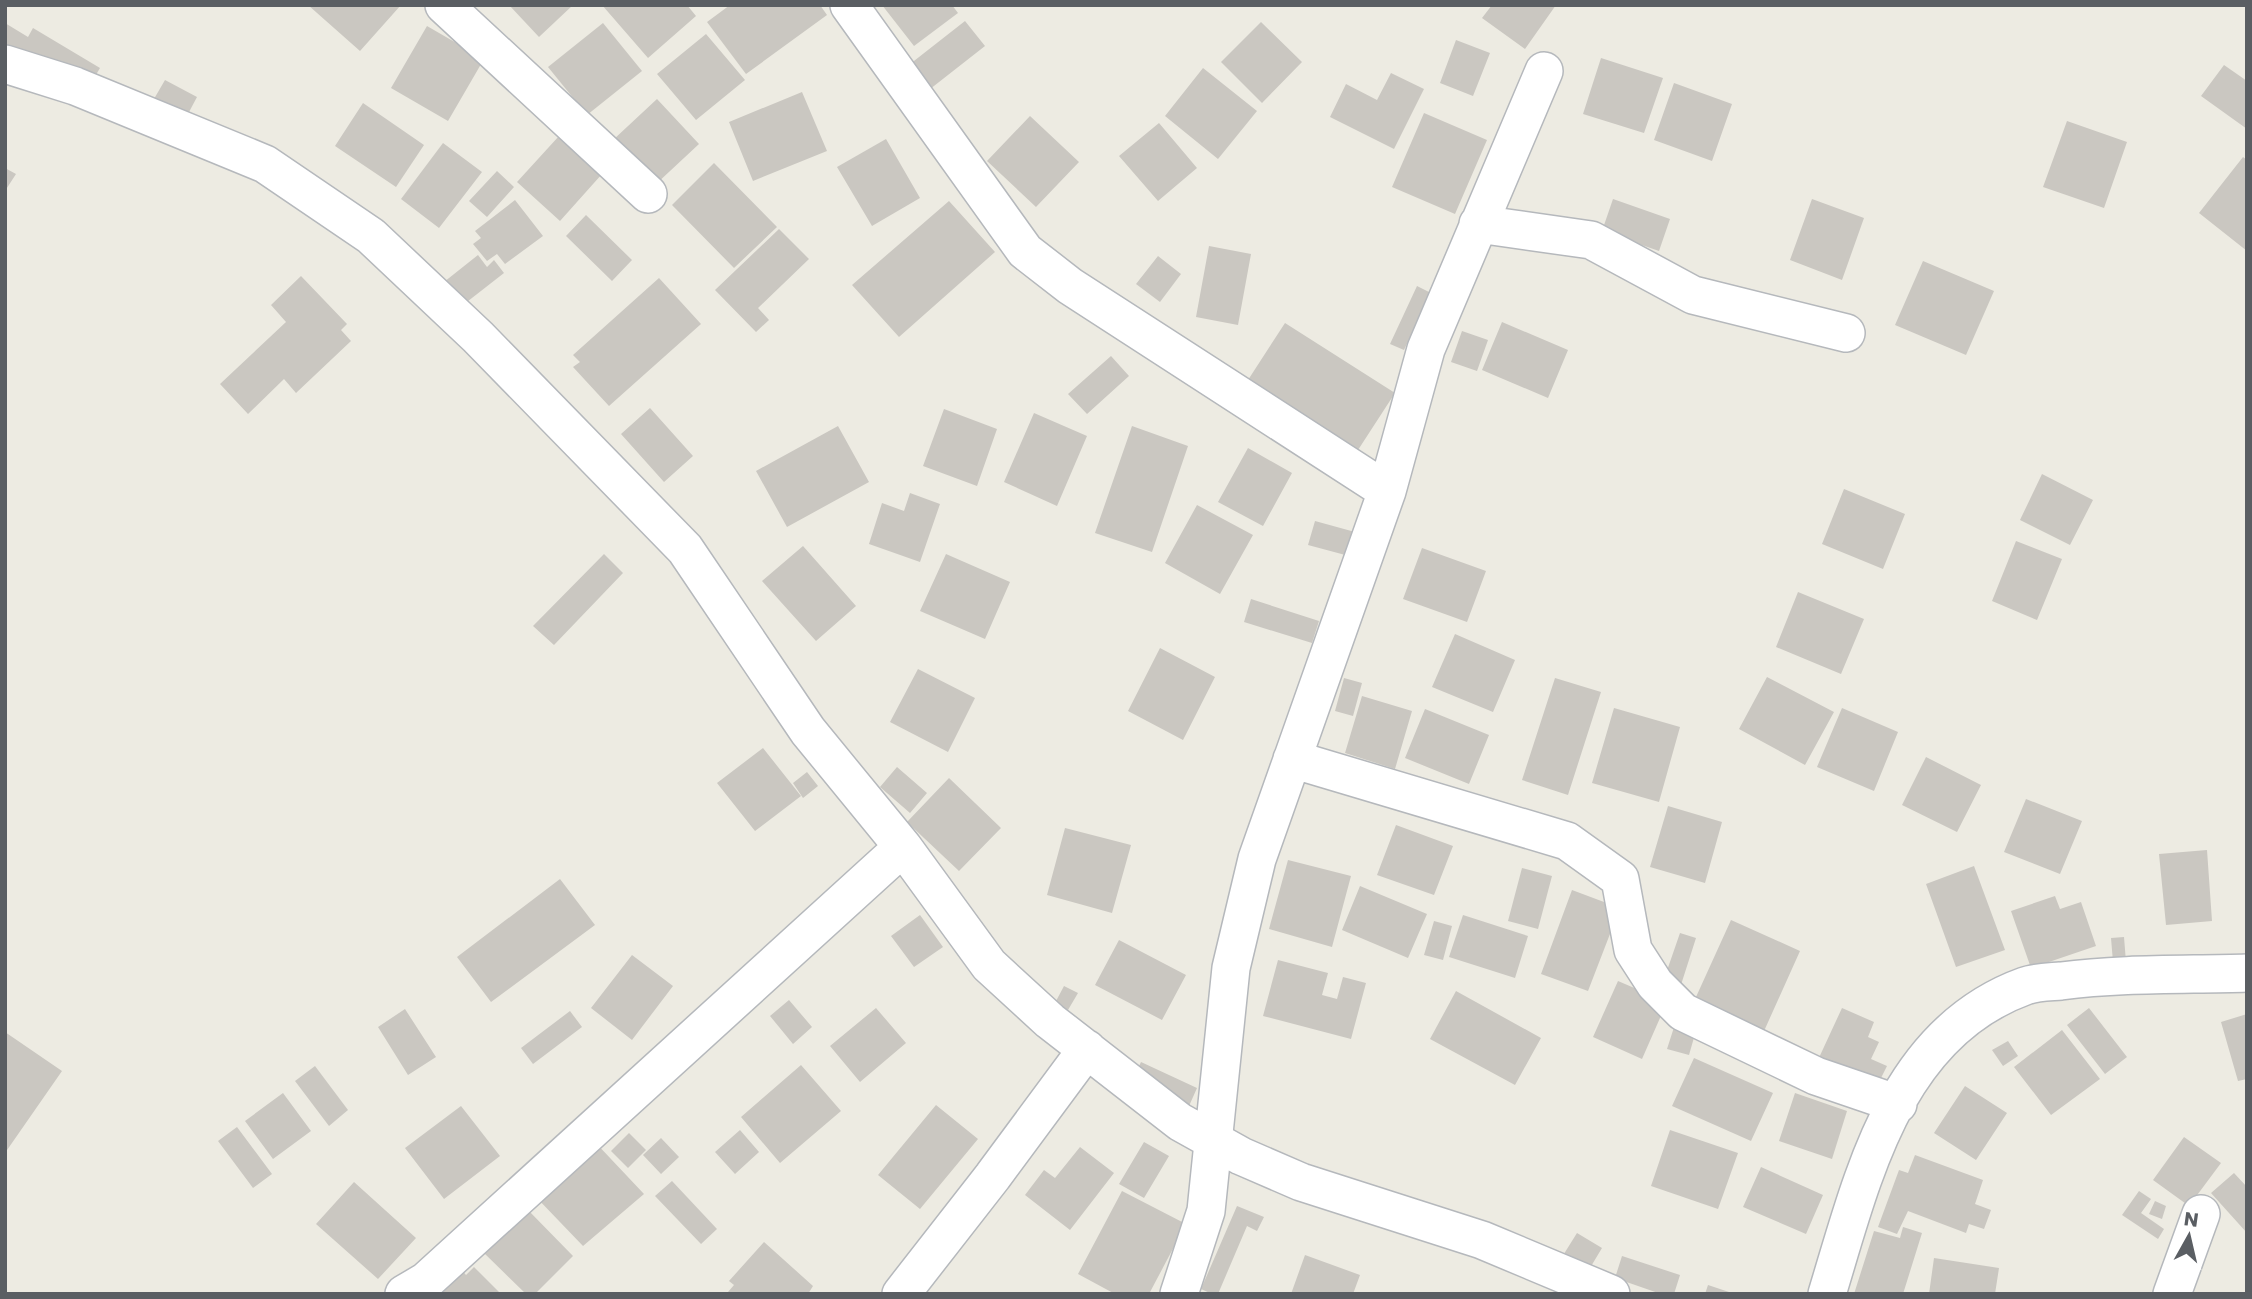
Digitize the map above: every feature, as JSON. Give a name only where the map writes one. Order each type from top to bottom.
[{"type":"street","points":[[444,5],[648,194]]},
{"type":"street","points":[[849,5],[1025,251],[1070,286],[1387,491]]},
{"type":"street","points":[[5,64],[75,86],[265,164],[371,236],[478,337],[685,549],[808,731],[903,847],[989,965],[1050,1021],[1180,1122],[1301,1182],[1482,1240],[1611,1294]]},
{"type":"street","points":[[1179,1294],[1206,1211],[1231,968],[1257,859],[1387,491],[1426,349],[1544,71]]},
{"type":"street","points":[[1478,224],[1591,240],[1693,295],[1846,333]]},
{"type":"street","points":[[1292,759],[1567,841],[1620,879],[1633,950],[1655,984],[1683,1012],[1816,1076],[1898,1104]]},
{"type":"street","points":[[404,1294],[426,1281],[903,847]]},
{"type":"street","points":[[1827,1294],[1871,1150],[1898,1104],[1913,1071],[1972,1011],[2026,985],[2091,977],[2247,973]]},
{"type":"street","points":[[901,1294],[1087,1049]]},
{"type":"street","points":[[2172,1294],[2201,1214]]},
{"type":"building","points":[[308,5],[401,5],[360,51]]},
{"type":"building","points":[[509,5],[573,5],[539,37]]},
{"type":"building","points":[[602,5],[687,5],[696,16],[648,58]]},
{"type":"building","points":[[730,5],[820,5],[827,15],[746,74],[707,22]]},
{"type":"building","points":[[882,5],[952,5],[958,13],[914,46]]},
{"type":"building","points":[[1492,5],[1556,5],[1525,49],[1482,18]]},
{"type":"building","points":[[965,21],[985,46],[925,93],[905,68]]},
{"type":"building","points":[[1261,22],[1302,62],[1262,103],[1221,62]]},
{"type":"building","points":[[5,23],[28,37],[33,28],[100,68],[81,100],[5,54]]},
{"type":"building","points":[[603,23],[642,71],[587,115],[548,67]]},
{"type":"building","points":[[427,26],[484,59],[448,121],[391,88]]},
{"type":"building","points":[[706,34],[745,80],[696,120],[657,74]]},
{"type":"building","points":[[1456,40],[1490,53],[1473,96],[1440,83]]},
{"type":"building","points":[[1601,58],[1663,78],[1644,133],[1583,114]]},
{"type":"building","points":[[2224,65],[2247,81],[2247,129],[2201,96]]},
{"type":"building","points":[[1203,68],[1257,111],[1218,159],[1165,116]]},
{"type":"building","points":[[1391,73],[1424,89],[1394,149],[1330,117],[1346,84],[1377,100]]},
{"type":"building","points":[[165,80],[197,97],[180,129],[147,111]]},
{"type":"building","points":[[1674,83],[1732,104],[1712,161],[1654,140]]},
{"type":"building","points":[[802,92],[827,151],[753,181],[729,122]]},
{"type":"building","points":[[657,99],[699,144],[655,185],[613,140]]},
{"type":"building","points":[[363,103],[424,145],[396,187],[335,146]]},
{"type":"building","points":[[1424,113],[1487,140],[1455,214],[1392,187]]},
{"type":"building","points":[[1030,116],[1079,162],[1036,207],[987,161]]},
{"type":"building","points":[[2067,121],[2127,142],[2104,208],[2043,187]]},
{"type":"building","points":[[1159,123],[1197,168],[1158,201],[1119,156]]},
{"type":"building","points":[[559,136],[602,174],[560,221],[517,182]]},
{"type":"building","points":[[886,139],[920,198],[872,226],[837,167]]},
{"type":"building","points":[[443,143],[482,172],[439,228],[401,199]]},
{"type":"building","points":[[2243,157],[2247,160],[2247,251],[2199,213]]},
{"type":"building","points":[[714,163],[777,227],[734,268],[672,205]]},
{"type":"building","points":[[5,168],[16,174],[5,191]]},
{"type":"building","points":[[497,171],[514,187],[487,217],[469,201]]},
{"type":"building","points":[[1613,199],[1670,219],[1659,251],[1602,231]]},
{"type":"building","points":[[1812,199],[1864,218],[1842,280],[1790,260]]},
{"type":"building","points":[[515,200],[543,236],[505,264],[497,254],[487,261],[473,244],[481,238],[475,231]]},
{"type":"building","points":[[949,201],[995,252],[899,337],[852,285]]},
{"type":"building","points":[[586,215],[632,260],[612,281],[566,236]]},
{"type":"building","points":[[779,229],[809,259],[758,308],[769,320],[756,332],[715,290]]},
{"type":"building","points":[[1209,246],[1251,254],[1238,325],[1196,317]]},
{"type":"building","points":[[478,255],[487,267],[494,260],[504,273],[463,305],[444,282]]},
{"type":"building","points":[[1158,256],[1181,274],[1160,302],[1136,284]]},
{"type":"building","points":[[1923,261],[1994,291],[1966,355],[1895,325]]},
{"type":"building","points":[[301,276],[347,324],[341,330],[351,341],[296,393],[284,379],[248,414],[220,384],[286,322],[271,305]]},
{"type":"building","points":[[659,278],[701,324],[609,406],[573,367],[580,362],[573,355]]},
{"type":"building","points":[[1417,286],[1431,293],[1404,350],[1390,344]]},
{"type":"building","points":[[1502,322],[1568,350],[1548,398],[1482,370]]},
{"type":"building","points":[[1285,323],[1395,393],[1358,450],[1248,380]]},
{"type":"building","points":[[1462,331],[1488,340],[1477,371],[1451,362]]},
{"type":"building","points":[[1111,356],[1129,376],[1087,414],[1068,394]]},
{"type":"building","points":[[650,408],[693,456],[664,482],[621,434]]},
{"type":"building","points":[[944,409],[997,429],[977,486],[923,466]]},
{"type":"building","points":[[1034,413],[1087,436],[1057,506],[1004,482]]},
{"type":"building","points":[[838,426],[869,482],[787,527],[756,471]]},
{"type":"building","points":[[1132,426],[1188,446],[1152,552],[1095,533]]},
{"type":"building","points":[[1248,448],[1292,473],[1263,526],[1218,502]]},
{"type":"building","points":[[2042,474],[2093,500],[2070,545],[2020,520]]},
{"type":"building","points":[[1844,489],[1905,514],[1883,569],[1822,544]]},
{"type":"building","points":[[910,493],[940,504],[920,562],[869,544],[882,503],[904,511]]},
{"type":"building","points":[[1197,505],[1253,535],[1220,594],[1165,563]]},
{"type":"building","points":[[1315,521],[1355,532],[1349,556],[1308,545]]},
{"type":"building","points":[[2016,541],[2062,559],[2037,620],[1992,601]]},
{"type":"building","points":[[803,546],[856,606],[816,641],[762,581]]},
{"type":"building","points":[[1422,548],[1486,571],[1467,622],[1403,599]]},
{"type":"building","points":[[604,554],[623,573],[554,645],[533,626]]},
{"type":"building","points":[[946,554],[1010,582],[985,639],[920,611]]},
{"type":"building","points":[[1798,592],[1864,619],[1841,674],[1776,647]]},
{"type":"building","points":[[1251,599],[1319,621],[1312,643],[1244,622]]},
{"type":"building","points":[[1455,634],[1515,660],[1493,712],[1432,687]]},
{"type":"building","points":[[1160,648],[1215,677],[1183,740],[1128,711]]},
{"type":"building","points":[[918,669],[975,698],[948,752],[890,722]]},
{"type":"building","points":[[1767,677],[1834,712],[1805,765],[1739,729]]},
{"type":"building","points":[[1344,678],[1362,683],[1353,716],[1335,711]]},
{"type":"building","points":[[1555,678],[1601,692],[1568,795],[1522,780]]},
{"type":"building","points":[[1362,696],[1412,711],[1395,769],[1345,753]]},
{"type":"building","points":[[1614,708],[1680,727],[1659,802],[1592,783]]},
{"type":"building","points":[[1842,708],[1898,732],[1874,791],[1817,767]]},
{"type":"building","points":[[1425,709],[1489,735],[1469,784],[1405,758]]},
{"type":"building","points":[[763,748],[801,796],[755,831],[717,783]]},
{"type":"building","points":[[1926,757],[1981,785],[1957,832],[1902,805]]},
{"type":"building","points":[[897,767],[927,793],[910,813],[880,787]]},
{"type":"building","points":[[807,772],[818,786],[803,798],[793,783]]},
{"type":"building","points":[[949,778],[1001,828],[959,871],[907,822]]},
{"type":"building","points":[[2026,799],[2082,821],[2060,874],[2004,852]]},
{"type":"building","points":[[1668,806],[1722,822],[1705,883],[1650,867]]},
{"type":"building","points":[[1396,825],[1453,846],[1434,895],[1377,875]]},
{"type":"building","points":[[1065,828],[1131,845],[1112,913],[1047,895]]},
{"type":"building","points":[[2207,850],[2212,921],[2166,925],[2159,854]]},
{"type":"building","points":[[1288,860],[1351,876],[1332,947],[1269,929]]},
{"type":"building","points":[[1974,866],[2005,950],[1956,967],[1926,884]]},
{"type":"building","points":[[1522,868],[1552,876],[1538,929],[1508,921]]},
{"type":"building","points":[[560,879],[595,925],[491,1002],[457,957]]},
{"type":"building","points":[[1360,886],[1427,914],[1408,958],[1342,930]]},
{"type":"building","points":[[1572,890],[1620,908],[1588,991],[1541,974]]},
{"type":"building","points":[[2055,896],[2060,909],[2081,902],[2096,946],[2031,968],[2011,911]]},
{"type":"building","points":[[920,915],[943,947],[914,967],[891,936]]},
{"type":"building","points":[[1463,915],[1528,936],[1515,978],[1449,957]]},
{"type":"building","points":[[1731,920],[1800,951],[1760,1040],[1691,1008]]},
{"type":"building","points":[[1434,921],[1452,926],[1443,960],[1424,955]]},
{"type":"building","points":[[1680,933],[1696,938],[1679,991],[1662,985]]},
{"type":"building","points":[[2124,937],[2126,962],[2113,962],[2111,938]]},
{"type":"building","points":[[1119,940],[1186,975],[1162,1020],[1095,985]]},
{"type":"building","points":[[632,955],[673,986],[632,1040],[591,1008]]},
{"type":"building","points":[[1278,960],[1328,973],[1322,995],[1337,999],[1343,977],[1366,983],[1351,1039],[1263,1016]]},
{"type":"building","points":[[1618,981],[1667,1002],[1642,1059],[1593,1037]]},
{"type":"building","points":[[1064,986],[1078,993],[1068,1010],[1055,1003]]},
{"type":"building","points":[[1456,991],[1541,1038],[1515,1085],[1430,1039]]},
{"type":"building","points":[[789,1000],[812,1027],[793,1044],[770,1016]]},
{"type":"building","points":[[876,1008],[906,1043],[860,1082],[830,1046]]},
{"type":"building","points":[[1842,1008],[1874,1022],[1868,1037],[1879,1042],[1871,1059],[1887,1066],[1876,1088],[1817,1062]]},
{"type":"building","points":[[2089,1008],[2127,1057],[2105,1074],[2067,1025]]},
{"type":"building","points":[[405,1009],[436,1057],[408,1075],[378,1027]]},
{"type":"building","points":[[570,1011],[582,1027],[533,1064],[521,1048]]},
{"type":"building","points":[[2247,1014],[2247,1079],[2238,1081],[2221,1022]]},
{"type":"building","points":[[1676,1021],[1697,1027],[1689,1055],[1667,1049]]},
{"type":"building","points":[[2062,1030],[2100,1079],[2051,1115],[2014,1067]]},
{"type":"building","points":[[5,1032],[62,1071],[5,1153]]},
{"type":"building","points":[[2008,1041],[2018,1056],[2003,1066],[1992,1050]]},
{"type":"building","points":[[1694,1058],[1773,1093],[1751,1141],[1672,1106]]},
{"type":"building","points":[[1141,1062],[1197,1088],[1189,1106],[1133,1079]]},
{"type":"building","points":[[801,1065],[841,1111],[780,1163],[741,1117]]},
{"type":"building","points":[[315,1066],[348,1110],[329,1126],[295,1081]]},
{"type":"building","points":[[1965,1086],[2007,1113],[1976,1160],[1934,1133]]},
{"type":"building","points":[[283,1093],[311,1131],[273,1159],[245,1121]]},
{"type":"building","points":[[1795,1093],[1847,1111],[1832,1159],[1779,1141]]},
{"type":"building","points":[[936,1105],[978,1139],[920,1209],[878,1175]]},
{"type":"building","points":[[461,1106],[500,1156],[444,1199],[405,1148]]},
{"type":"building","points":[[237,1127],[272,1174],[253,1188],[218,1141]]},
{"type":"building","points":[[740,1130],[759,1152],[735,1174],[715,1152]]},
{"type":"building","points":[[1670,1130],[1738,1153],[1718,1209],[1651,1186]]},
{"type":"building","points":[[629,1133],[646,1150],[628,1168],[611,1151]]},
{"type":"building","points":[[2184,1137],[2221,1163],[2189,1206],[2153,1180]]},
{"type":"building","points":[[661,1138],[679,1157],[661,1174],[643,1155]]},
{"type":"building","points":[[594,1141],[644,1194],[583,1246],[535,1196]]},
{"type":"building","points":[[1144,1142],[1169,1156],[1144,1198],[1119,1184]]},
{"type":"building","points":[[1080,1147],[1114,1173],[1070,1230],[1025,1195],[1044,1170],[1055,1178]]},
{"type":"building","points":[[1915,1155],[1983,1180],[1975,1204],[1991,1210],[1984,1229],[1969,1224],[1966,1233],[1908,1211],[1897,1234],[1878,1227],[1899,1170],[1908,1173]]},
{"type":"building","points":[[1761,1167],[1823,1195],[1806,1234],[1743,1207]]},
{"type":"building","points":[[2234,1173],[2247,1187],[2247,1233],[2211,1193]]},
{"type":"building","points":[[672,1181],[717,1229],[701,1244],[655,1196]]},
{"type":"building","points":[[354,1182],[416,1238],[378,1279],[316,1224]]},
{"type":"building","points":[[1122,1191],[1186,1224],[1149,1294],[1115,1294],[1078,1274]]},
{"type":"building","points":[[2139,1191],[2151,1199],[2141,1213],[2164,1229],[2158,1239],[2122,1215]]},
{"type":"building","points":[[2155,1201],[2166,1206],[2162,1219],[2149,1214]]},
{"type":"building","points":[[1237,1206],[1264,1217],[1257,1231],[1247,1226],[1218,1294],[1212,1294],[1201,1289]]},
{"type":"building","points":[[528,1210],[573,1256],[535,1294],[526,1294],[484,1253]]},
{"type":"building","points":[[1903,1227],[1922,1233],[1903,1294],[1854,1294],[1874,1231],[1900,1238]]},
{"type":"building","points":[[1577,1233],[1602,1248],[1587,1273],[1562,1257]]},
{"type":"building","points":[[764,1242],[813,1286],[808,1294],[728,1292],[734,1285],[729,1281]]},
{"type":"building","points":[[1305,1255],[1360,1275],[1353,1294],[1291,1294]]},
{"type":"building","points":[[1622,1256],[1680,1275],[1674,1294],[1661,1294],[1615,1278]]},
{"type":"building","points":[[1934,1258],[1999,1268],[1995,1294],[1929,1294]]},
{"type":"building","points":[[474,1267],[501,1294],[442,1294],[439,1291],[461,1269],[466,1275]]},
{"type":"building","points":[[1708,1285],[1732,1293],[1732,1294],[1705,1294]]}]
